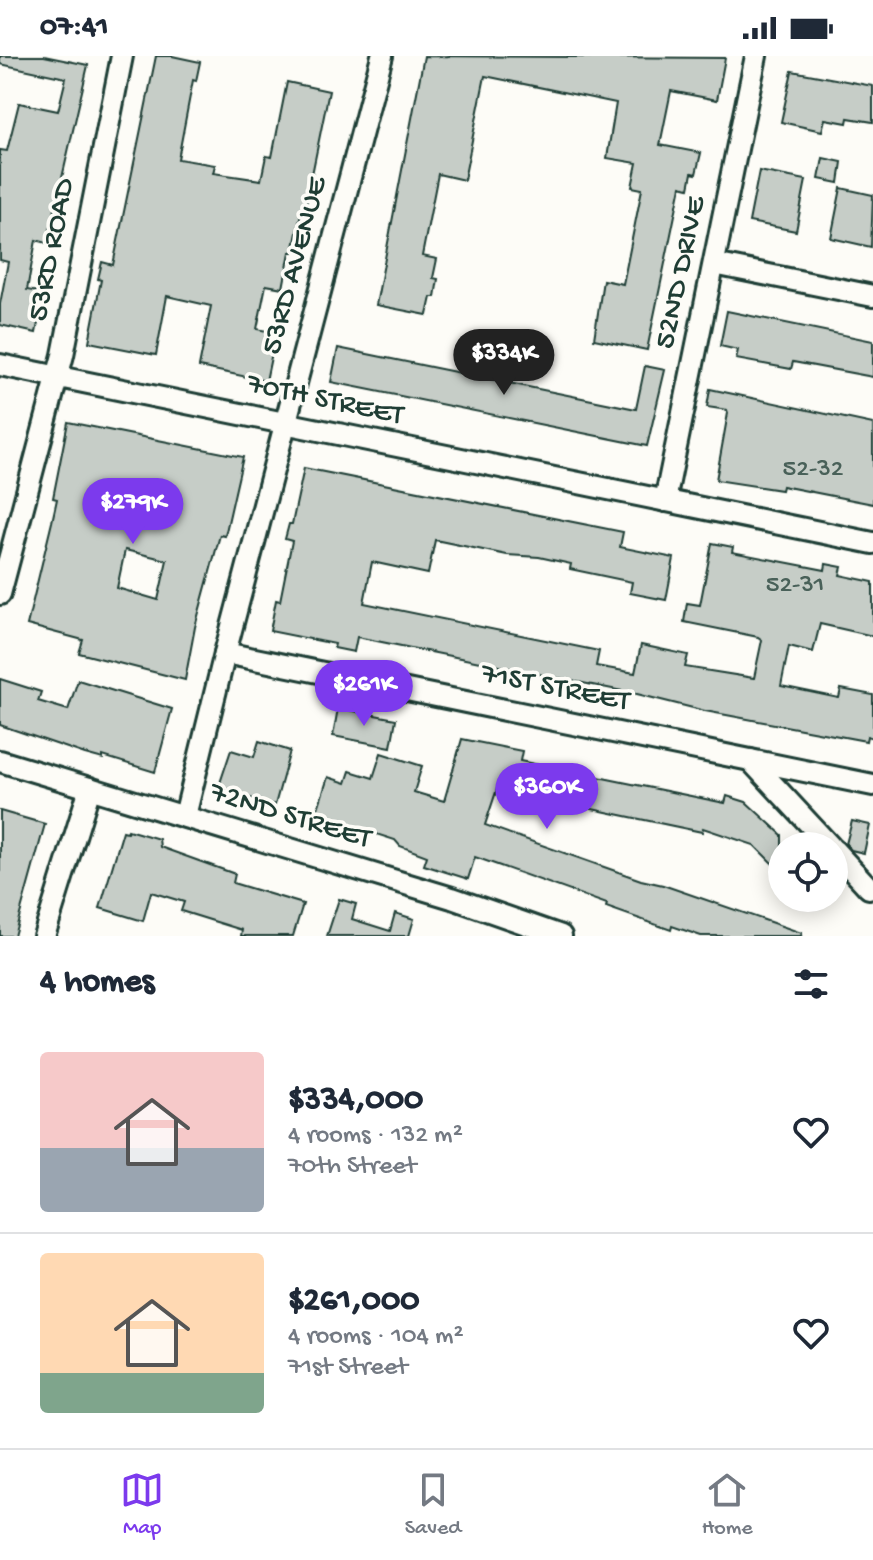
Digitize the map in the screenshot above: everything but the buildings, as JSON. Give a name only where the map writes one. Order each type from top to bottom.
[{"type":"street","name":"53RD ROAD","points":[[0,594],[57,377],[122,56]]},
{"type":"street","name":"53RD AVENUE","points":[[185,816],[382,56]]},
{"type":"street","name":"52ND DRIVE","points":[[665,501],[756,56]]},
{"type":"street","points":[[714,264],[873,296]]},
{"type":"street","name":"70TH STREET","points":[[0,365],[873,543]]},
{"type":"street","name":"71ST STREET","points":[[225,653],[873,785]]},
{"type":"street","points":[[750,760],[817,832]]},
{"type":"street","name":"72ND STREET","points":[[0,761],[452,898],[561,936]]},
{"type":"street","points":[[44,936],[90,788]]},
{"type":"street","points":[[848,865],[869,888]]}]
